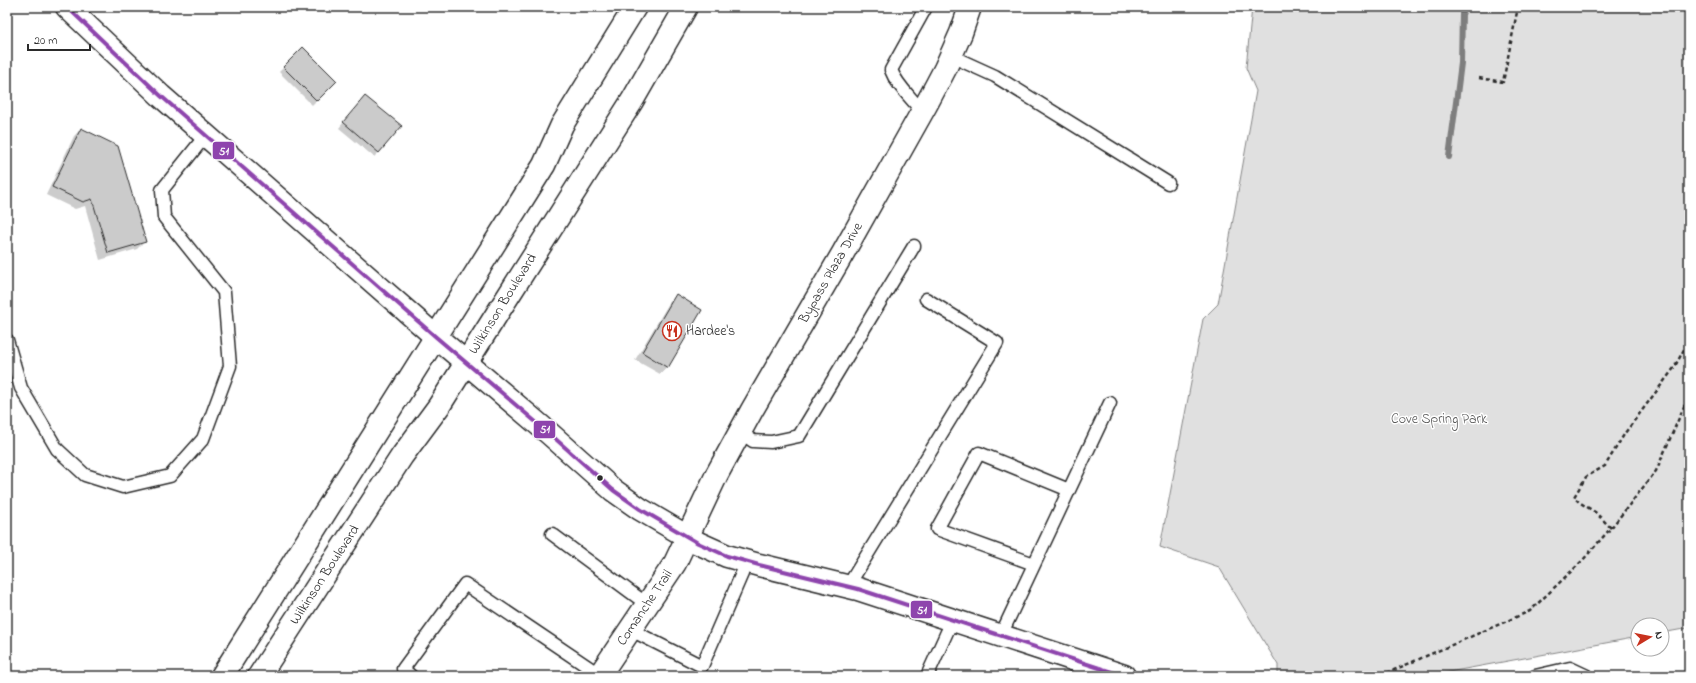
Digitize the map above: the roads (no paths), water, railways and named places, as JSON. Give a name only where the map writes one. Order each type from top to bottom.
[{"type":"main road","points":[[67,7],[161,96],[436,337],[466,361],[613,490],[640,509],[688,537],[727,556],[848,586],[1000,637],[1080,669],[1124,676]]},
{"type":"main road","points":[[222,676],[544,165],[562,125],[635,7]]},
{"type":"main road","name":"Wilkinson Boulevard","points":[[259,676],[402,456],[439,406],[466,361],[500,310],[632,101],[686,7]]},
{"type":"main road","name":"Bypass Plaza Drive","points":[[688,537],[717,474],[740,432],[922,112],[951,56],[970,7]]},
{"type":"main road","name":"Comanche Trail","points":[[599,676],[675,563],[688,537]]},
{"type":"lane","points":[[922,112],[909,95],[895,81],[891,70],[926,7]]},
{"type":"lane","points":[[951,56],[994,76],[1168,183]]},
{"type":"lane","points":[[7,340],[21,388],[56,449],[85,475],[123,487],[170,476],[203,438],[230,366],[224,292],[164,218],[162,190],[206,135]]},
{"type":"lane","points":[[740,432],[752,441],[771,442],[799,436],[914,246]]},
{"type":"lane","points":[[848,586],[997,344],[926,299]]},
{"type":"lane","points":[[1000,637],[1110,403]]},
{"type":"lane","points":[[1034,564],[937,529],[979,453],[1069,490]]},
{"type":"lane","points":[[552,534],[648,605]]},
{"type":"lane","points":[[631,630],[702,666],[747,562]]},
{"type":"lane","points":[[411,676],[403,669],[466,584],[599,676]]},
{"type":"lane","points":[[927,676],[952,621]]},
{"type":"lane","points":[[1535,676],[1570,668],[1587,676]]},
{"type":"waterway","points":[[1449,157],[1461,63],[1462,14],[1466,7]]},
{"type":"place","name":"Hardee's","points":[[672,331]]},
{"type":"park label","name":"Cove Spring Park","points":[[1439,419]]}]
